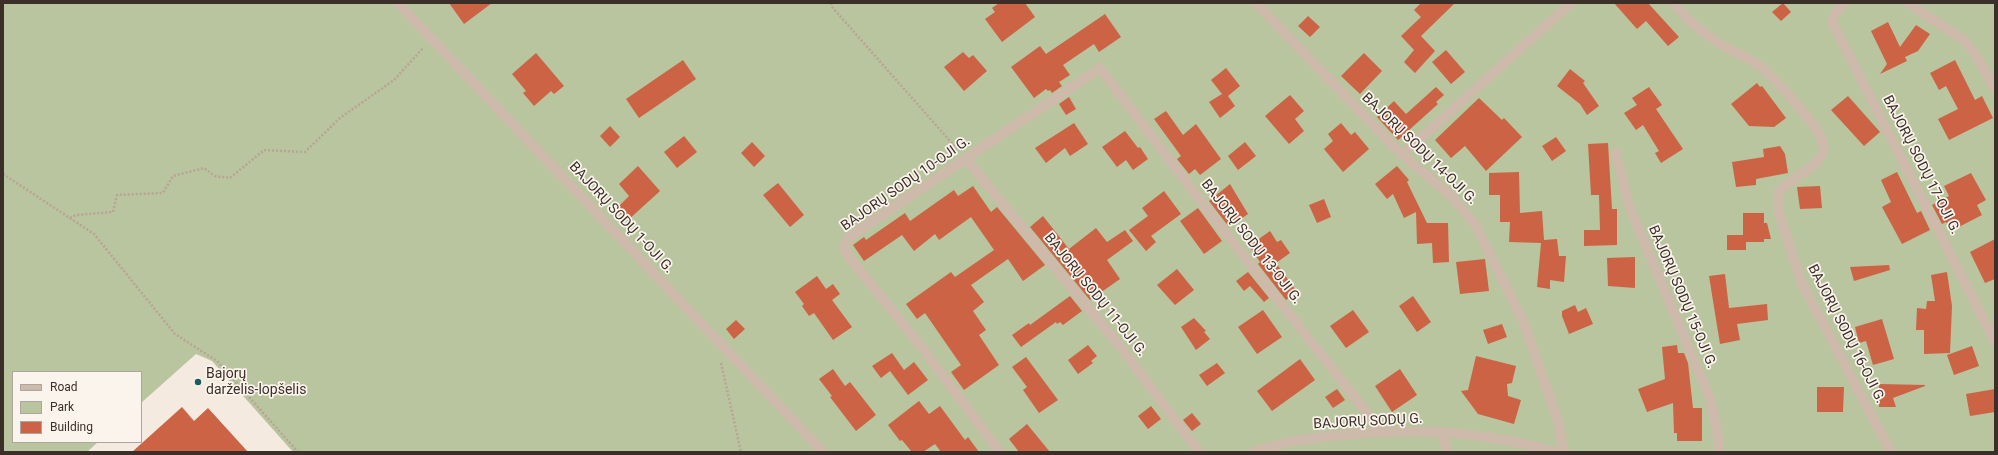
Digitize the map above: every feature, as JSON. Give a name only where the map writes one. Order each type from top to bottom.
[{"type":"street","name":"BAJORŲ SODŲ 1-OJI G.","points":[[398,3],[823,452]]},
{"type":"street","name":"BAJORŲ SODŲ 14-OJI G.","points":[[1256,3],[1402,155],[1449,194],[1475,224],[1523,321],[1558,421],[1564,452]]},
{"type":"street","points":[[1402,155],[1571,3]]},
{"type":"street","name":"BAJORŲ SODŲ 16-OJI G.","points":[[1674,3],[1680,11],[1718,43],[1759,65],[1778,83],[1817,129],[1822,139],[1824,147],[1822,154],[1816,162],[1786,184],[1778,192],[1778,209],[1801,282],[1891,452]]},
{"type":"street","name":"BAJORŲ SODŲ 17-OJI G.","points":[[1844,3],[1834,15],[1833,24],[1995,342]]},
{"type":"street","points":[[1908,3],[1964,40],[1975,54],[1995,89]]},
{"type":"street","name":"BAJORŲ SODŲ 10-OJI G.","points":[[1000,452],[920,345],[849,257],[844,247],[848,238],[1100,68]]},
{"type":"street","name":"BAJORŲ SODŲ 13-OJI G.","points":[[1100,68],[1203,204],[1382,432]]},
{"type":"street","name":"BAJORŲ SODŲ 15-OJI G.","points":[[1616,153],[1629,206],[1708,396],[1717,428],[1720,452]]},
{"type":"street","name":"BAJORŲ SODŲ 11-OJI G.","points":[[966,159],[1122,349],[1199,452]]},
{"type":"street","name":"BAJORŲ SODŲ G.","points":[[1253,452],[1299,440],[1382,432],[1442,432],[1480,435],[1556,452]]},
{"type":"street","points":[[1442,432],[1447,452]]},
{"type":"path","points":[[831,3],[832,7],[966,159]]},
{"type":"path","points":[[70,218],[76,215],[113,212],[117,195],[163,193],[173,176],[204,168],[215,176],[230,178],[264,150],[305,152],[340,118],[394,80],[432,38]]},
{"type":"path","points":[[3,174],[94,234],[175,334],[216,360],[298,452]]},
{"type":"path","points":[[720,361],[741,452]]},
{"type":"green space","points":[[3,3],[1995,3],[1995,452],[293,452],[212,361],[196,354],[142,402],[142,371],[12,371],[12,443],[97,443],[87,452],[3,452]]},
{"type":"building","points":[[449,3],[492,3],[464,24]]},
{"type":"building","points":[[999,3],[1025,3],[1035,17],[1002,42],[985,19],[995,12],[992,8]]},
{"type":"building","points":[[1421,3],[1455,3],[1421,36],[1435,51],[1415,73],[1404,62],[1414,50],[1401,36],[1421,17],[1414,10]]},
{"type":"building","points":[[1614,3],[1648,3],[1679,37],[1668,46],[1646,21],[1637,29]]},
{"type":"building","points":[[1783,3],[1791,12],[1781,21],[1772,12]]},
{"type":"building","points":[[1105,14],[1121,37],[1099,52],[1094,44],[1063,65],[1070,75],[1059,82],[1062,86],[1052,93],[1050,90],[1048,91],[1046,89],[1034,98],[1011,67],[1040,46],[1046,54]]},
{"type":"building","points":[[1308,16],[1320,27],[1310,37],[1298,26]]},
{"type":"building","points":[[1888,22],[1900,47],[1916,25],[1930,34],[1918,51],[1905,57],[1907,61],[1880,74],[1887,64],[1871,31]]},
{"type":"building","points":[[1446,50],[1465,72],[1451,84],[1432,62]]},
{"type":"building","points":[[963,52],[969,58],[973,55],[987,71],[964,91],[944,67]]},
{"type":"building","points":[[536,53],[564,86],[554,94],[551,91],[534,106],[523,93],[526,91],[512,74]]},
{"type":"building","points":[[1364,53],[1382,71],[1360,94],[1341,76]]},
{"type":"building","points":[[683,60],[696,79],[639,118],[626,99]]},
{"type":"building","points":[[1955,60],[1975,100],[1982,96],[1993,118],[1949,140],[1938,119],[1958,109],[1946,86],[1939,90],[1930,73]]},
{"type":"building","points":[[1226,68],[1240,86],[1228,96],[1235,106],[1220,118],[1209,102],[1222,94],[1211,80]]},
{"type":"building","points":[[1570,69],[1585,81],[1583,83],[1599,106],[1587,115],[1580,104],[1557,86]]},
{"type":"building","points":[[1757,83],[1760,87],[1762,86],[1786,118],[1774,127],[1749,126],[1731,104]]},
{"type":"building","points":[[1436,87],[1444,95],[1436,102],[1438,104],[1398,140],[1377,117],[1394,101],[1406,114]]},
{"type":"building","points":[[1649,87],[1662,105],[1656,109],[1683,149],[1661,163],[1655,153],[1659,151],[1643,125],[1636,130],[1624,113],[1637,105],[1632,98]]},
{"type":"building","points":[[1290,95],[1304,111],[1295,119],[1304,131],[1289,144],[1265,116]]},
{"type":"building","points":[[1848,96],[1880,132],[1864,146],[1831,110]]},
{"type":"building","points":[[1069,97],[1076,109],[1066,115],[1059,104]]},
{"type":"building","points":[[1479,98],[1502,120],[1504,118],[1522,137],[1486,171],[1465,146],[1451,158],[1435,140]]},
{"type":"building","points":[[1166,111],[1183,135],[1196,124],[1221,159],[1200,175],[1195,169],[1189,174],[1177,159],[1181,156],[1154,119]]},
{"type":"building","points":[[1074,123],[1088,144],[1070,156],[1065,148],[1046,163],[1035,148]]},
{"type":"building","points":[[1341,123],[1351,135],[1355,132],[1369,149],[1343,172],[1324,149],[1333,141],[1328,134]]},
{"type":"building","points":[[610,126],[620,137],[610,147],[600,136]]},
{"type":"building","points":[[1125,131],[1138,148],[1140,147],[1148,159],[1133,170],[1126,160],[1117,167],[1102,147]]},
{"type":"building","points":[[684,136],[697,152],[677,168],[664,152]]},
{"type":"building","points":[[1556,137],[1566,151],[1552,161],[1542,146]]},
{"type":"building","points":[[752,142],[765,156],[754,167],[741,153]]},
{"type":"building","points":[[1245,142],[1256,156],[1238,170],[1228,156]]},
{"type":"building","points":[[1608,143],[1612,209],[1617,209],[1617,245],[1584,246],[1584,230],[1600,230],[1599,195],[1591,195],[1588,144]]},
{"type":"building","points":[[1780,146],[1785,154],[1788,173],[1756,179],[1756,185],[1736,187],[1732,162],[1764,157],[1763,149]]},
{"type":"building","points":[[638,166],[660,191],[627,221],[616,209],[629,196],[619,184]]},
{"type":"building","points":[[1397,166],[1409,180],[1407,182],[1427,223],[1448,223],[1449,262],[1433,263],[1432,243],[1417,244],[1416,212],[1404,218],[1393,194],[1387,199],[1375,184]]},
{"type":"building","points":[[1519,172],[1520,213],[1542,211],[1544,240],[1557,239],[1559,256],[1566,256],[1564,282],[1550,280],[1550,289],[1537,287],[1541,243],[1509,242],[1510,222],[1500,222],[1500,195],[1489,195],[1489,173]]},
{"type":"building","points":[[1897,172],[1917,213],[1921,211],[1930,230],[1902,244],[1882,207],[1891,202],[1881,180]]},
{"type":"building","points":[[1971,173],[1986,200],[1977,205],[1982,215],[1951,231],[1946,222],[1942,224],[1932,205],[1949,196],[1944,186]]},
{"type":"building","points":[[778,183],[804,215],[790,227],[763,195]]},
{"type":"building","points":[[1230,184],[1248,214],[1229,227],[1209,201]]},
{"type":"building","points":[[973,186],[991,212],[997,207],[1045,265],[1023,281],[1008,259],[971,285],[984,302],[973,311],[986,330],[979,335],[999,365],[964,390],[951,372],[961,365],[925,313],[917,319],[906,304],[951,272],[955,277],[994,250],[971,217],[939,240],[935,234],[914,251],[902,235],[864,261],[853,245],[864,237],[866,240],[905,213],[910,221],[954,190],[958,196]]},
{"type":"building","points":[[1820,186],[1822,208],[1800,209],[1797,187]]},
{"type":"building","points":[[1164,191],[1181,214],[1151,236],[1156,242],[1146,251],[1129,230],[1148,216],[1142,208]]},
{"type":"building","points":[[1324,199],[1331,217],[1317,223],[1309,205]]},
{"type":"building","points":[[1198,208],[1222,241],[1204,254],[1180,221]]},
{"type":"building","points":[[1743,213],[1764,213],[1764,223],[1767,223],[1771,239],[1764,239],[1764,242],[1746,242],[1746,250],[1727,250],[1727,235],[1743,235]]},
{"type":"building","points":[[1043,216],[1069,249],[1096,228],[1107,242],[1125,230],[1133,241],[1107,260],[1120,279],[1090,300],[1030,227]]},
{"type":"building","points":[[1270,231],[1277,242],[1281,240],[1290,253],[1276,263],[1297,292],[1286,300],[1258,264],[1260,262],[1249,246]]},
{"type":"building","points":[[1995,239],[1995,279],[1985,283],[1970,252]]},
{"type":"building","points":[[1635,257],[1635,288],[1608,286],[1607,258]]},
{"type":"building","points":[[1485,259],[1489,291],[1460,294],[1456,262]]},
{"type":"building","points":[[1889,265],[1890,270],[1854,281],[1850,267]]},
{"type":"building","points":[[1177,269],[1194,290],[1175,305],[1157,285]]},
{"type":"building","points":[[1248,272],[1269,298],[1264,302],[1250,286],[1244,291],[1236,281]]},
{"type":"building","points":[[1947,272],[1952,306],[1950,353],[1924,354],[1924,330],[1916,330],[1917,308],[1926,309],[1927,301],[1935,301],[1931,275]]},
{"type":"building","points":[[1725,274],[1729,308],[1767,304],[1768,320],[1737,324],[1740,340],[1720,344],[1709,276]]},
{"type":"building","points":[[817,276],[826,289],[833,284],[840,294],[832,300],[852,327],[833,340],[814,313],[809,316],[802,306],[804,304],[795,292]]},
{"type":"building","points":[[1070,296],[1082,311],[1063,325],[1060,322],[1057,324],[1056,322],[1021,347],[1012,335],[1029,323],[1030,325]]},
{"type":"building","points":[[1413,296],[1431,322],[1417,332],[1399,306]]},
{"type":"building","points":[[1575,305],[1578,312],[1586,308],[1593,324],[1569,334],[1562,316],[1562,311]]},
{"type":"building","points":[[1263,310],[1282,337],[1257,354],[1238,327]]},
{"type":"building","points":[[1353,310],[1369,332],[1346,348],[1330,326]]},
{"type":"building","points":[[1194,318],[1206,331],[1204,332],[1210,339],[1196,350],[1181,327]]},
{"type":"building","points":[[1882,319],[1894,359],[1873,365],[1866,341],[1859,343],[1855,327]]},
{"type":"building","points":[[736,320],[745,329],[734,339],[726,329]]},
{"type":"building","points":[[1502,324],[1507,337],[1488,344],[1483,330]]},
{"type":"building","points":[[1088,345],[1097,356],[1091,361],[1093,363],[1078,374],[1068,360]]},
{"type":"building","points":[[1677,345],[1678,353],[1684,353],[1688,363],[1693,408],[1702,408],[1702,441],[1677,441],[1677,433],[1674,433],[1673,403],[1647,412],[1638,389],[1665,379],[1662,347]]},
{"type":"building","points":[[1972,346],[1979,366],[1954,375],[1947,355]]},
{"type":"building","points":[[892,353],[904,370],[914,362],[928,380],[908,395],[890,371],[881,378],[872,366]]},
{"type":"building","points":[[1476,356],[1516,366],[1512,383],[1507,384],[1508,396],[1521,400],[1514,424],[1478,414],[1461,391],[1468,390]]},
{"type":"building","points":[[1026,357],[1058,400],[1039,413],[1023,390],[1027,387],[1012,367]]},
{"type":"building","points":[[1300,359],[1315,380],[1272,411],[1257,391]]},
{"type":"building","points":[[1217,363],[1225,373],[1207,386],[1199,375]]},
{"type":"building","points":[[833,369],[845,386],[850,382],[876,415],[856,431],[830,397],[832,396],[819,379]]},
{"type":"building","points":[[1400,369],[1417,395],[1392,412],[1375,386]]},
{"type":"building","points":[[1879,384],[1925,386],[1893,398],[1896,407],[1879,407]]},
{"type":"building","points":[[1817,387],[1844,387],[1843,412],[1817,412]]},
{"type":"building","points":[[1337,389],[1345,400],[1333,408],[1325,397]]},
{"type":"building","points":[[1995,389],[1995,412],[1970,416],[1966,394]]},
{"type":"building","points":[[919,401],[929,414],[940,406],[965,440],[968,437],[979,452],[941,452],[935,444],[923,452],[912,452],[902,440],[900,441],[888,425]]},
{"type":"building","points":[[1151,406],[1161,419],[1148,429],[1138,416]]},
{"type":"building","points":[[182,407],[194,421],[208,408],[248,452],[132,452]]},
{"type":"building","points":[[1192,413],[1201,424],[1192,431],[1183,420]]},
{"type":"building","points":[[1027,424],[1050,452],[1019,452],[1009,439]]},
{"type":"place","name":"Bajorų darželis-lopšelis","points":[[198,382]]}]
